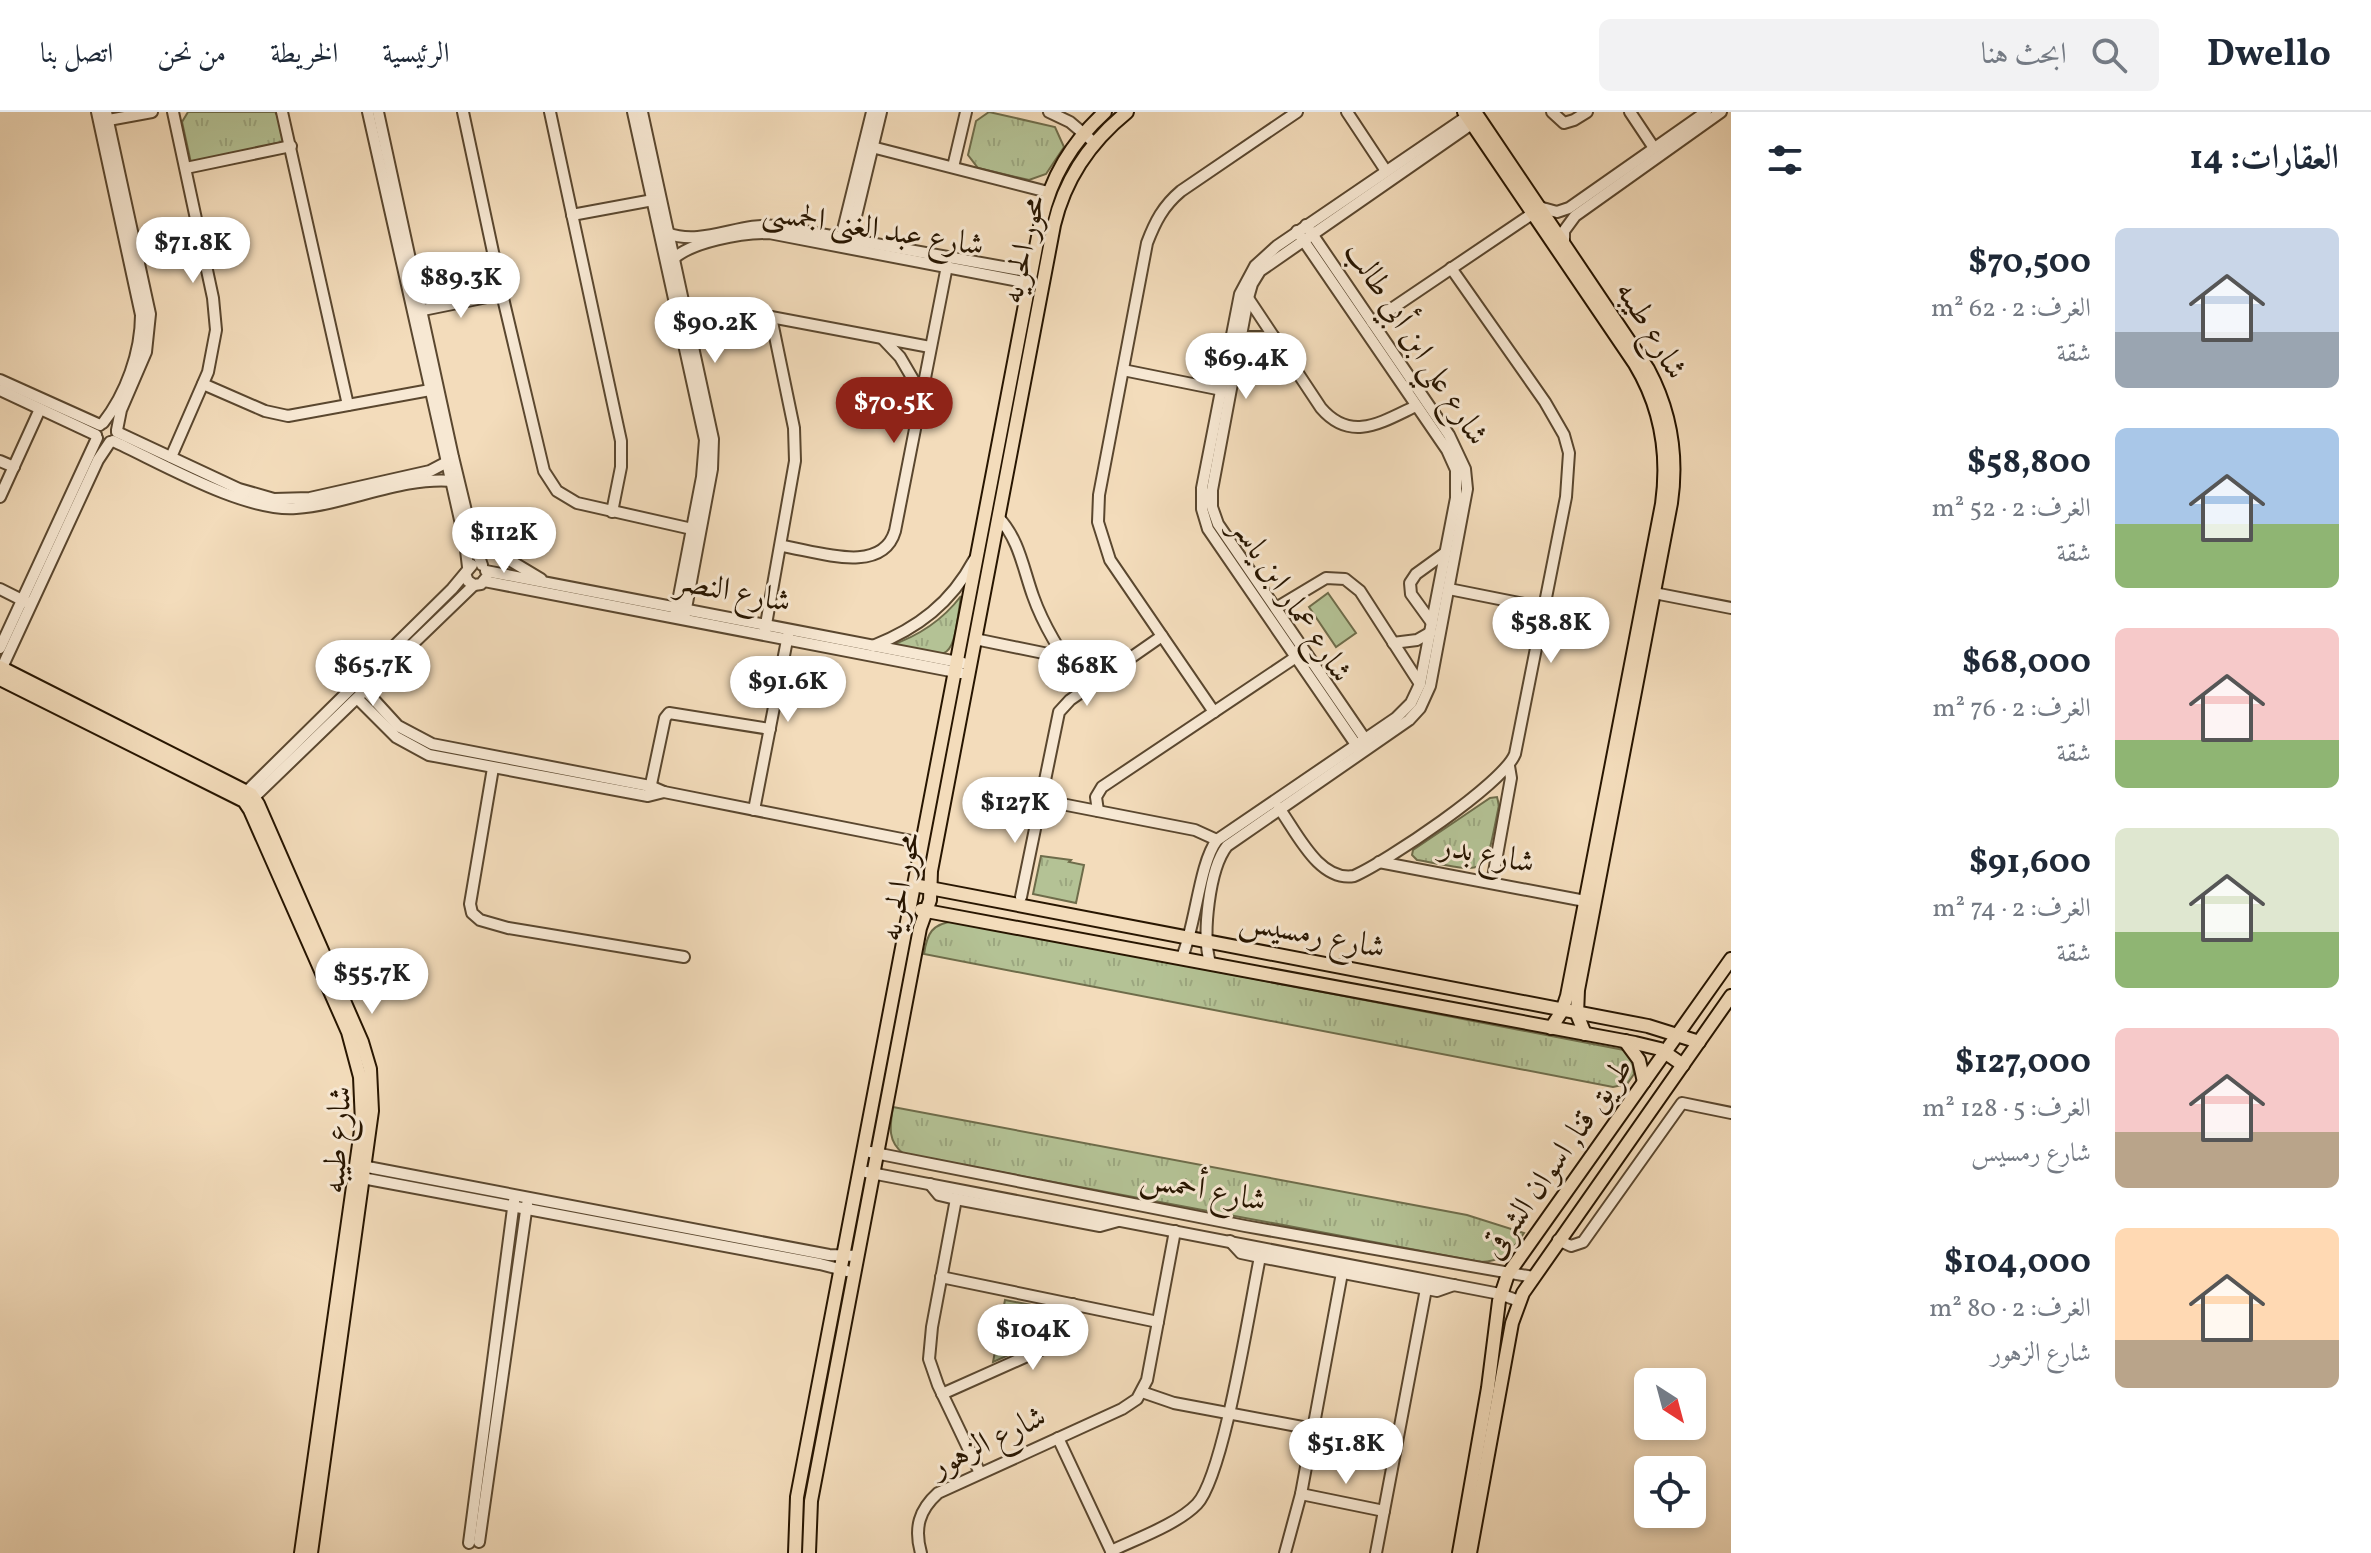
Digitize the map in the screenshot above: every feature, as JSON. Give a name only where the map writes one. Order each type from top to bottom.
[{"type":"main road","name":"محور الحريه","points":[[809,1553],[811,1501],[920,928],[931,889],[975,558],[1030,277],[1048,192],[1063,160],[1083,133],[1105,112]]},
{"type":"main road","name":"محور الحريه","points":[[795,1553],[797,1497],[926,822],[962,668],[975,639],[1056,214],[1072,175],[1094,143],[1127,112]]},
{"type":"main road","name":"شارع طيبه","points":[[1472,116],[1640,373],[1654,403],[1663,437],[1664,490],[1578,990],[1577,1014],[1585,1034]]},
{"type":"main road","name":"شارع طيبه","points":[[1536,210],[1564,244],[1648,369],[1670,423],[1675,474],[1654,593],[1562,1011],[1551,1028]]},
{"type":"main road","points":[[0,671],[247,798]]},
{"type":"main road","name":"شارع طيبه","points":[[247,798],[352,1015],[367,1055],[373,1097],[314,1493],[301,1553]]},
{"type":"main road","points":[[926,822],[940,825]]},
{"type":"main road","name":"شارع رمسيس","points":[[914,885],[1678,1034],[1699,1042]]},
{"type":"main road","name":"شارع رمسيس","points":[[910,907],[1625,1041],[1665,1052],[1683,1065]]},
{"type":"main road","name":"طريق قنا, اسوان الشرقى","points":[[1459,1553],[1488,1388],[1500,1294],[1508,1274],[1731,959]]},
{"type":"main road","name":"طريق قنا, اسوان الشرقى","points":[[1470,1553],[1507,1349],[1519,1301],[1558,1240],[1731,996]]},
{"type":"main road","points":[[1625,1041],[1639,1060],[1644,1082]]},
{"type":"main road","name":"شارع طيبه","points":[[311,1553],[314,1493]]},
{"type":"street","points":[[103,117],[152,112]]},
{"type":"street","points":[[171,457],[203,384],[215,341],[215,308],[173,112]]},
{"type":"street","points":[[282,112],[348,405]]},
{"type":"street","points":[[368,112],[418,311],[430,390],[450,460]]},
{"type":"street","points":[[378,112],[455,481],[468,581],[481,576]]},
{"type":"street","points":[[463,112],[502,294],[549,482],[577,503],[692,529]]},
{"type":"street","points":[[550,112],[621,441],[621,467],[612,512]]},
{"type":"street","points":[[633,112],[653,200],[665,232]]},
{"type":"street","points":[[642,112],[705,440],[704,468],[681,614]]},
{"type":"street","points":[[845,242],[868,146],[872,112]]},
{"type":"street","points":[[868,146],[881,112]]},
{"type":"street","points":[[953,167],[966,112]]},
{"type":"street","points":[[1049,112],[1063,118],[1094,143]]},
{"type":"street","points":[[1214,712],[1110,560],[1098,522],[1099,495],[1147,243],[1160,213],[1181,191],[1297,112]]},
{"type":"street","points":[[1347,112],[1386,171]]},
{"type":"street","points":[[1552,112],[1564,123],[1587,112]]},
{"type":"street","points":[[1630,112],[1654,148]]},
{"type":"street","points":[[1372,322],[1536,210],[1551,212],[1569,208],[1706,112]]},
{"type":"street","points":[[1564,244],[1564,231],[1575,216],[1721,112]]},
{"type":"street","name":"شارع عمار ابن ياسر","points":[[1363,746],[1276,608],[1218,524],[1211,501],[1248,298],[1260,271],[1305,232],[1386,171],[1472,116]]},
{"type":"street","name":"شارع عمار ابن ياسر","points":[[1363,746],[1296,657],[1212,535],[1203,516],[1202,488],[1243,286],[1255,266],[1472,116]]},
{"type":"street","points":[[0,671],[99,430],[114,406],[134,361],[140,334],[141,315],[103,117]]},
{"type":"street","points":[[0,648],[27,602],[98,460],[114,436],[121,410],[146,352],[150,314],[103,117]]},
{"type":"street","points":[[186,168],[291,146]]},
{"type":"street","points":[[868,146],[1048,192]]},
{"type":"street","points":[[572,215],[653,200]]},
{"type":"street","name":"شارع عبد الغنى الجمسى","points":[[665,232],[687,238],[769,225],[947,266],[1030,277]]},
{"type":"street","name":"شارع علي ابن أبي طالب","points":[[1217,840],[1409,720],[1424,701],[1430,686],[1467,489],[1465,469],[1449,435],[1372,322],[1305,232]]},
{"type":"street","name":"شارع علي ابن أبي طالب","points":[[1210,963],[1206,943],[1216,867],[1223,851],[1237,837],[1363,746],[1402,713],[1415,697],[1432,627],[1456,498],[1456,470],[1439,438],[1305,232]]},
{"type":"street","name":"شارع عبد الغنى الجمسى","points":[[671,261],[699,245],[762,233],[845,242],[1030,277]]},
{"type":"street","points":[[671,261],[710,420],[713,449],[681,614]]},
{"type":"street","points":[[782,546],[866,558],[888,546],[895,531],[947,266]]},
{"type":"street","points":[[1279,808],[1321,867],[1331,874],[1354,876],[1452,812],[1500,776],[1508,761],[1544,608],[1570,462],[1567,443],[1545,402],[1451,268]]},
{"type":"street","points":[[418,311],[502,294]]},
{"type":"street","points":[[1248,298],[1321,408],[1335,421],[1352,427],[1370,426],[1416,406]]},
{"type":"street","points":[[689,330],[771,317],[930,347]]},
{"type":"street","points":[[764,631],[782,546],[796,450],[771,317]]},
{"type":"street","points":[[1241,337],[1274,337]]},
{"type":"street","points":[[882,338],[900,357],[921,393]]},
{"type":"street","points":[[1123,370],[1222,390]]},
{"type":"street","points":[[0,380],[99,430],[102,442],[114,436],[171,457],[250,493],[286,500],[310,498],[417,474],[450,460]]},
{"type":"street","points":[[203,384],[280,416],[296,416],[430,390]]},
{"type":"street","points":[[0,390],[40,409],[99,430],[111,423],[114,436]]},
{"type":"street","points":[[0,497],[40,409]]},
{"type":"street","points":[[114,436],[246,501],[273,508],[299,508],[419,483],[455,481]]},
{"type":"street","points":[[0,461],[14,467]]},
{"type":"street","points":[[455,481],[467,513],[481,576]]},
{"type":"street","points":[[467,513],[506,558],[553,586]]},
{"type":"street","points":[[998,517],[1014,539],[1042,617],[1063,657],[1086,688]]},
{"type":"street","points":[[1393,643],[1409,642],[1432,627],[1411,594],[1410,583],[1416,574],[1445,553]]},
{"type":"street","points":[[871,651],[934,612],[957,587],[975,558]]},
{"type":"street","points":[[247,798],[466,571],[474,564],[481,576]]},
{"type":"street","points":[[247,798],[362,695],[481,576]]},
{"type":"street","name":"شارع النصر","points":[[481,576],[681,614]]},
{"type":"street","name":"شارع النصر","points":[[481,576],[553,586],[764,631],[962,668]]},
{"type":"street","points":[[1276,608],[1326,578],[1345,579],[1360,591],[1420,684]]},
{"type":"street","points":[[0,589],[27,602]]},
{"type":"street","points":[[1449,589],[1544,608]]},
{"type":"street","points":[[1654,593],[1731,608]]},
{"type":"street","points":[[754,810],[788,635]]},
{"type":"street","points":[[1021,897],[1056,719],[1064,706],[1086,688],[1162,636]]},
{"type":"street","points":[[975,639],[1063,657]]},
{"type":"street","points":[[1098,811],[1096,797],[1102,787],[1296,657]]},
{"type":"street","points":[[362,695],[387,730],[417,750],[441,758],[664,792],[922,843]]},
{"type":"street","points":[[362,695],[398,726],[432,744],[649,791]]},
{"type":"street","points":[[649,791],[665,718],[669,713],[770,729]]},
{"type":"street","points":[[1492,883],[1511,783],[1508,761]]},
{"type":"street","points":[[493,768],[470,904],[475,917],[532,933],[684,957]]},
{"type":"street","points":[[1041,800],[1195,830],[1217,840],[1210,852],[1182,957]]},
{"type":"street","name":"شارع بدر","points":[[1379,862],[1585,901]]},
{"type":"street","points":[[1558,1240],[1571,1246],[1583,1242],[1682,1103],[1731,1113]]},
{"type":"street","name":"شارع أحمس","points":[[864,1151],[1166,1211],[1533,1277]]},
{"type":"street","name":"شارع أحمس","points":[[860,1171],[1500,1294],[1519,1301]]},
{"type":"street","points":[[360,1172],[843,1263],[855,1274]]},
{"type":"street","points":[[930,1184],[939,1195],[956,1199],[1100,1226],[1120,1221]]},
{"type":"street","points":[[956,1199],[929,1350],[931,1368],[980,1473]]},
{"type":"street","points":[[514,1201],[474,1543],[527,1203]]},
{"type":"street","points":[[1163,1228],[1166,1211]]},
{"type":"street","points":[[1188,1215],[1180,1232],[1142,1392],[1174,1403],[1313,1429]]},
{"type":"street","points":[[1230,1241],[1241,1253],[1260,1257],[1426,1289],[1440,1291],[1454,1285]]},
{"type":"street","points":[[843,1263],[858,1256]]},
{"type":"street","points":[[1058,1438],[1112,1552],[1186,1513],[1200,1501],[1212,1477],[1260,1257]]},
{"type":"street","points":[[1285,1553],[1301,1494],[1342,1273]]},
{"type":"street","points":[[941,1277],[1158,1322]]},
{"type":"street","points":[[1376,1553],[1426,1289]]},
{"type":"street","points":[[942,1394],[1054,1344],[1067,1327],[1073,1304]]},
{"type":"street","name":"شارع الزهور","points":[[921,1553],[917,1531],[923,1509],[938,1493],[1122,1409],[1142,1392]]},
{"type":"street","points":[[1301,1494],[1384,1511]]},
{"type":"green space","points":[[188,112],[275,112],[283,142],[191,163],[182,122]]},
{"type":"green space","points":[[989,112],[1055,127],[1064,147],[1046,174],[1029,180],[978,168],[968,155],[976,121]]},
{"type":"green space","points":[[1328,593],[1356,633],[1336,647],[1309,607]]},
{"type":"green space","points":[[961,596],[955,634],[946,652],[927,654],[889,646],[929,627]]},
{"type":"green space","points":[[1497,797],[1499,805],[1490,847],[1480,865],[1459,867],[1417,860],[1412,855],[1413,850],[1490,798]]},
{"type":"green space","points":[[1041,856],[1084,865],[1076,903],[1033,894]]},
{"type":"green space","points":[[954,921],[1624,1050],[1632,1059],[1634,1074],[1627,1084],[1613,1087],[924,954],[932,931],[940,924]]},
{"type":"green space","points":[[893,1107],[1467,1215],[1524,1233],[1506,1254],[1480,1262],[904,1154],[892,1139]]},
{"type":"green space","points":[[1005,1300],[1052,1309],[1057,1313],[1060,1324],[1053,1335],[993,1362]]}]
